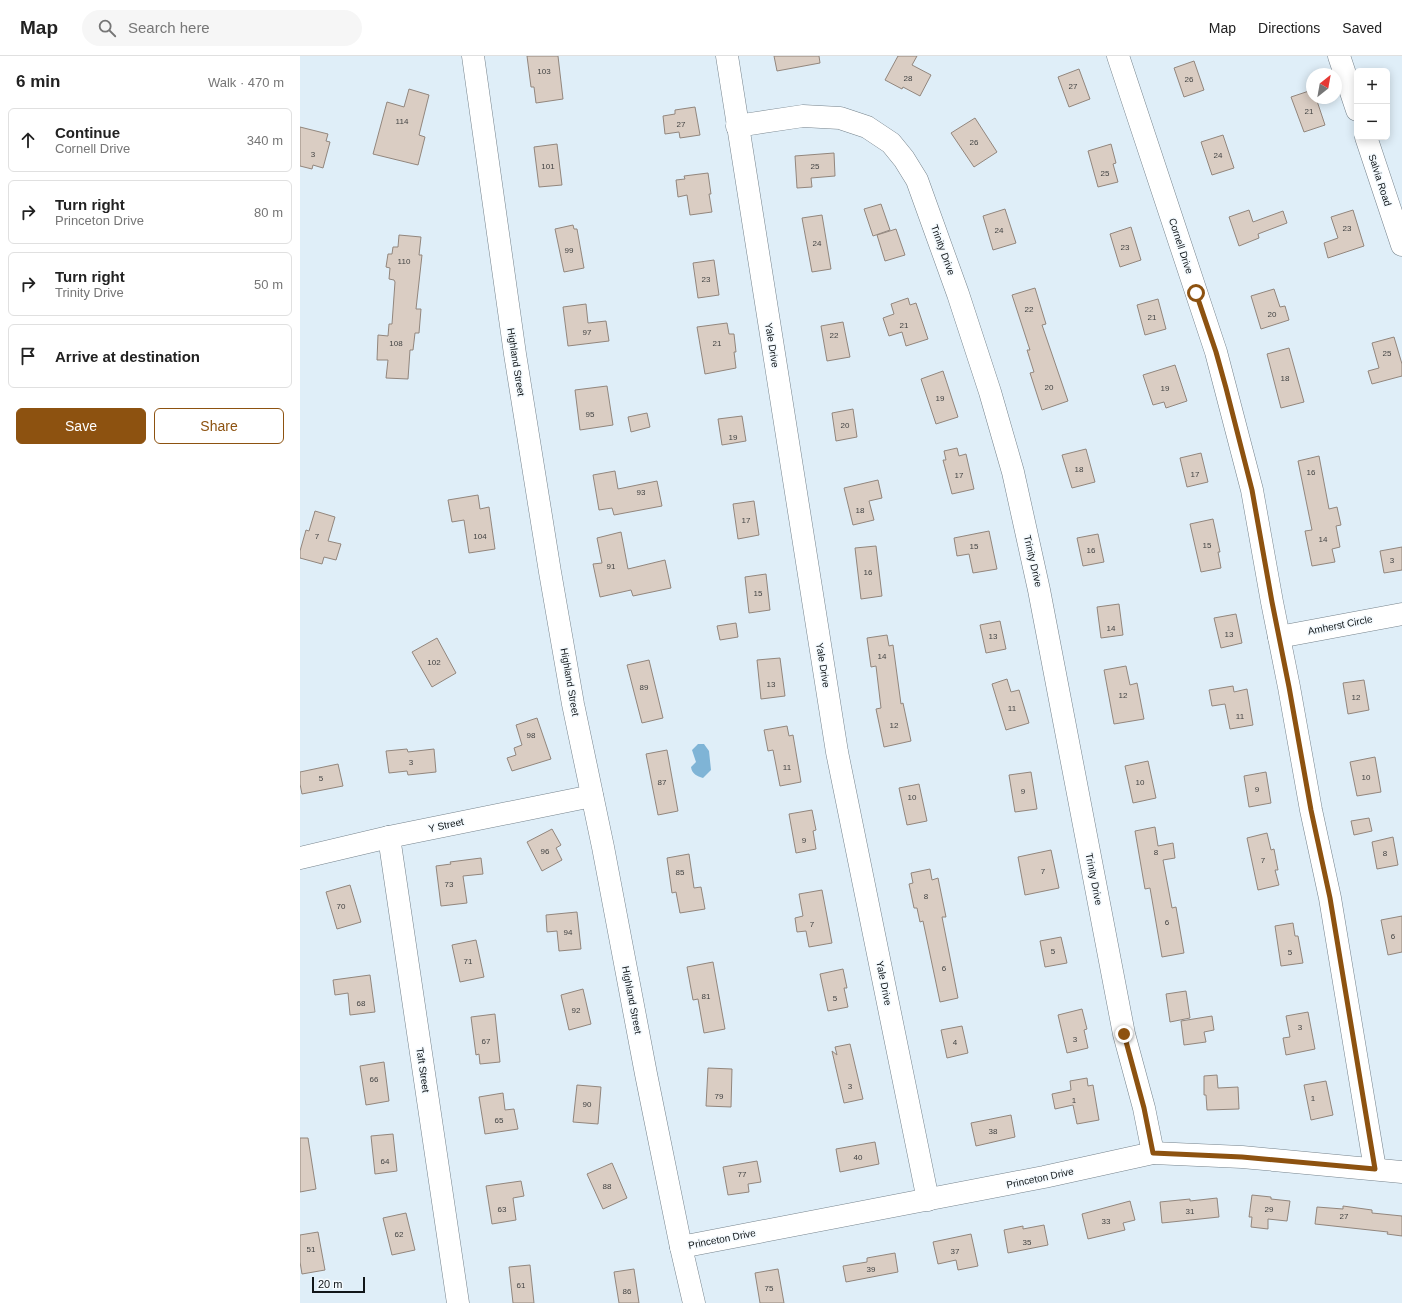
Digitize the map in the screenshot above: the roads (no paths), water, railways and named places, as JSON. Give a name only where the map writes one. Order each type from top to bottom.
[{"type":"street","name":"Highland Street","points":[[473,56],[502,270],[532,467],[572,697],[681,1247],[694,1303]]},
{"type":"street","points":[[727,56],[738,126]]},
{"type":"street","name":"Cornell Drive","points":[[1118,56],[1216,352],[1252,490],[1311,810],[1330,898],[1375,1169]]},
{"type":"street","points":[[1339,56],[1355,104]]},
{"type":"street","name":"Trinity Drive","points":[[738,126],[803,116],[824,116],[846,120],[867,127],[891,143],[904,159],[917,180],[958,294],[990,392],[1013,472],[1040,596],[1124,1034],[1144,1108],[1153,1153]]},
{"type":"street","name":"Yale Drive","points":[[738,126],[837,752],[928,1200]]},
{"type":"street","name":"Salvia Road","points":[[1367,140],[1402,245]]},
{"type":"street","name":"Amherst Circle","points":[[1279,637],[1402,614]]},
{"type":"street","name":"Y Street","points":[[300,858],[389,837],[592,796]]},
{"type":"street","name":"Taft Street","points":[[389,837],[458,1303]]},
{"type":"street","name":"Princeton Drive","points":[[681,1247],[1044,1177],[1153,1153],[1242,1157],[1402,1172]]},
{"type":"water","points":[[698,744],[704,744],[709,751],[711,770],[703,778],[694,773],[691,767],[696,762],[692,750]]}]
